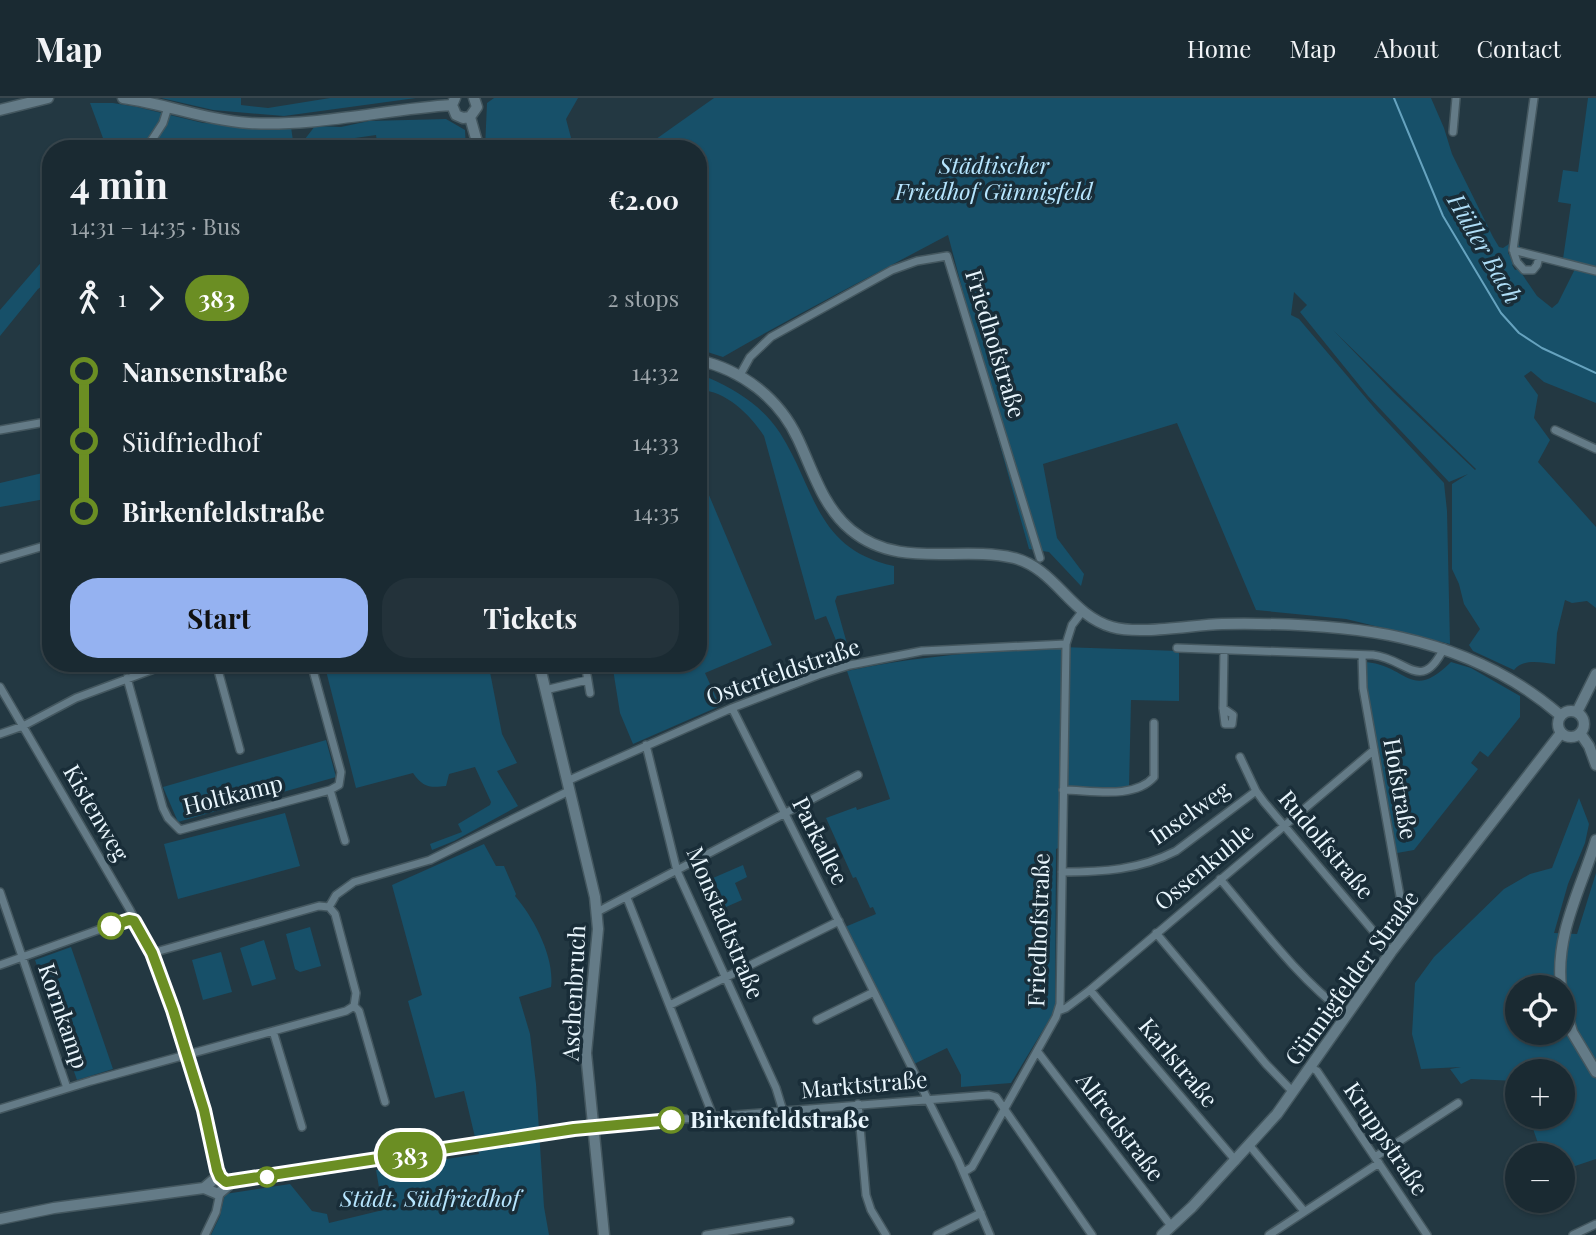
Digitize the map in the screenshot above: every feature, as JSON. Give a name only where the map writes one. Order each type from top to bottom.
[{"type":"street","points":[[0,110],[48,98]]},
{"type":"street","points":[[123,98],[216,119],[275,123],[454,101],[456,115],[463,118],[470,117],[477,107],[475,98]]},
{"type":"street","points":[[1452,131],[1457,98]]},
{"type":"street","points":[[1534,98],[1513,250],[1517,262],[1524,270],[1533,270],[1539,257]]},
{"type":"street","points":[[152,140],[163,123],[168,107]]},
{"type":"street","points":[[470,117],[476,140]]},
{"type":"street","points":[[1513,250],[1596,271]]},
{"type":"street","name":"Friedhofstraße","points":[[740,375],[750,357],[771,337],[892,270],[917,261],[947,256],[1040,558]]},
{"type":"street","points":[[707,362],[740,375],[766,395],[785,416],[828,503],[849,528],[879,547],[914,555],[992,556],[1021,561],[1047,575],[1082,612],[1103,624],[1122,629],[1198,625],[1293,625],[1392,636],[1444,648],[1503,674],[1525,687],[1560,715]]},
{"type":"street","points":[[0,430],[42,423]]},
{"type":"street","points":[[1555,430],[1596,449]]},
{"type":"street","points":[[0,559],[42,548]]},
{"type":"street","name":"Friedhofstraße","points":[[964,1172],[972,1167],[1058,1011],[1066,644],[1072,625],[1082,612]]},
{"type":"street","name":"Osterfeldstraße","points":[[330,907],[337,895],[354,882],[430,860],[646,745],[818,675],[922,651],[1066,644]]},
{"type":"street","points":[[1177,648],[1385,657],[1411,671],[1425,673],[1435,665],[1444,648]]},
{"type":"street","points":[[1223,708],[1224,650]]},
{"type":"street","name":"Hofstraße","points":[[1362,655],[1363,688],[1405,924],[1410,928]]},
{"type":"street","points":[[0,734],[23,726],[76,698],[144,672]]},
{"type":"street","points":[[218,672],[240,750]]},
{"type":"street","points":[[313,672],[341,772],[339,785],[330,790],[345,841]]},
{"type":"street","name":"Aschenbruch","points":[[541,672],[597,912],[597,938],[586,1041],[604,1235]]},
{"type":"street","points":[[586,672],[590,693]]},
{"type":"street","points":[[1577,712],[1596,674]]},
{"type":"street","name":"Holtkamp","points":[[127,678],[163,808],[168,818],[180,830],[330,790]]},
{"type":"street","points":[[545,690],[587,680]]},
{"type":"street","name":"Kistenweg","points":[[0,687],[130,910],[152,953],[204,1110],[218,1185]]},
{"type":"street","name":"Parkallee","points":[[732,708],[964,1172],[990,1235]]},
{"type":"street","points":[[1568,711],[1577,712],[1584,721],[1580,733],[1571,737],[1561,733],[1558,723],[1560,715],[1568,711]]},
{"type":"street","points":[[1063,790],[1130,791],[1151,780],[1154,723]]},
{"type":"street","name":"Günnigfelder Straße","points":[[1166,1233],[1250,1146],[1293,1092],[1391,952],[1561,733]]},
{"type":"street","points":[[1580,733],[1589,746],[1596,765]]},
{"type":"street","name":"Monstadtstraße","points":[[646,745],[677,871],[776,1088],[783,1111]]},
{"type":"street","name":"Ossenkuhle","points":[[1058,1011],[1090,989],[1374,750]]},
{"type":"street","name":"Rudolfstraße","points":[[1240,757],[1256,791],[1391,952]]},
{"type":"street","points":[[597,912],[858,775]]},
{"type":"street","name":"Inselweg","points":[[1062,872],[1127,869],[1162,858],[1256,791]]},
{"type":"street","points":[[1561,975],[1560,953],[1564,932],[1596,840]]},
{"type":"street","points":[[1220,879],[1312,986],[1346,1014]]},
{"type":"street","name":"Kornkamp","points":[[0,892],[67,1088]]},
{"type":"street","points":[[627,898],[712,1117]]},
{"type":"street","points":[[0,1109],[346,1011],[354,1006],[356,993],[352,976],[335,914],[330,907],[319,906],[152,953]]},
{"type":"street","points":[[0,965],[123,921],[134,921]]},
{"type":"street","points":[[670,1005],[839,921]]},
{"type":"street","points":[[1156,933],[1266,1064],[1293,1092]]},
{"type":"street","name":"Karlstraße","points":[[1090,989],[1236,1161]]},
{"type":"street","points":[[817,1020],[874,992]]},
{"type":"street","points":[[354,1006],[359,1011],[385,1102]]},
{"type":"street","points":[[273,1031],[302,1127]]},
{"type":"street","points":[[1575,1037],[1596,1072]]},
{"type":"street","name":"Alfredstraße","points":[[1037,1051],[1166,1233]]},
{"type":"street","name":"Kruppstraße","points":[[1310,1067],[1317,1071],[1427,1235]]},
{"type":"street","name":"Marktstraße","points":[[594,1126],[989,1095],[996,1097],[1004,1111]]},
{"type":"street","points":[[1273,1234],[1458,1103]]},
{"type":"street","points":[[858,1104],[866,1195],[871,1210],[886,1235]]},
{"type":"street","points":[[1004,1111],[1092,1235]]},
{"type":"street","points":[[0,1219],[54,1208],[594,1126]]},
{"type":"street","points":[[1250,1146],[1304,1210]]},
{"type":"street","points":[[205,1235],[216,1212],[218,1185]]},
{"type":"street","points":[[937,1235],[981,1213]]},
{"type":"street","points":[[706,1235],[790,1221]]},
{"type":"street","points":[[1573,1235],[1596,1224]]},
{"type":"green space","points":[[161,98],[241,98],[241,105],[268,108],[330,98],[416,98],[284,116],[213,110]]},
{"type":"green space","points":[[494,98],[578,98],[566,119],[572,140],[485,140],[487,103]]},
{"type":"green space","name":"Städtischer Friedhof Günnigfeld","points":[[714,98],[1431,98],[1452,154],[1493,237],[1499,247],[1503,248],[1509,244],[1508,253],[1514,263],[1512,265],[1515,270],[1520,271],[1537,296],[1552,308],[1558,303],[1575,269],[1596,275],[1596,403],[1544,382],[1531,371],[1524,376],[1538,395],[1534,418],[1550,440],[1538,462],[1596,527],[1596,608],[1587,601],[1572,603],[1565,600],[1557,633],[1555,664],[1528,663],[1514,670],[1473,651],[1469,645],[1480,629],[1464,604],[1452,569],[1452,484],[1468,474],[1449,482],[1368,396],[1300,312],[1307,305],[1294,292],[1291,315],[1299,319],[1377,411],[1444,483],[1450,644],[1346,619],[1256,610],[1177,423],[1043,464],[1057,538],[1084,574],[1081,586],[1049,552],[1029,549],[980,374],[984,371],[948,235],[723,357],[707,352],[707,140],[655,140]],"holes":[[[1333,330],[1476,469],[1394,393]]]},
{"type":"green space","points":[[1588,98],[1596,98],[1596,269],[1520,249],[1517,246],[1520,226],[1518,244],[1521,248],[1563,259],[1571,204],[1558,202],[1563,170],[1578,172]]},
{"type":"green space","points":[[90,103],[137,107],[203,123],[291,127],[293,140],[104,140]]},
{"type":"green space","points":[[446,119],[465,130],[466,140],[377,140],[376,135],[341,140],[305,139],[315,126],[341,127],[369,121]]},
{"type":"green space","points":[[42,261],[42,286],[0,336],[0,310]]},
{"type":"green space","points":[[709,378],[730,388],[749,400],[773,423],[792,454],[821,514],[848,546],[868,558],[894,566],[894,584],[837,596],[835,601],[851,658],[844,660],[826,616],[815,620],[764,436],[736,405],[707,391]]},
{"type":"green space","points":[[42,473],[42,500],[0,507],[0,483]]},
{"type":"green space","points":[[707,490],[772,645],[705,673],[720,706],[633,744],[620,713],[613,672],[707,672]]},
{"type":"green space","points":[[1061,647],[1179,651],[1179,701],[1131,700],[1129,788],[1061,787],[1060,847],[1056,849],[1055,1010],[1011,1083],[961,1087],[961,1075],[947,1048],[914,1064],[845,927],[876,914],[873,907],[870,908],[856,877],[853,878],[826,818],[890,799],[847,671],[900,661]]},
{"type":"green space","points":[[1366,662],[1418,681],[1438,674],[1451,662],[1471,668],[1520,696],[1520,717],[1488,757],[1480,751],[1471,763],[1478,769],[1414,850],[1397,853],[1367,689]]},
{"type":"green space","points":[[326,672],[490,672],[502,734],[517,763],[497,771],[518,806],[432,850],[430,844],[462,832],[458,824],[490,805],[475,767],[449,774],[446,786],[427,786],[413,773],[356,788]]},
{"type":"green space","points":[[326,740],[336,777],[178,822],[163,787]]},
{"type":"green space","points":[[1579,798],[1589,824],[1554,933],[1577,934],[1596,873],[1596,1159],[1575,1166],[1575,1143],[1538,1143],[1533,1129],[1575,1129],[1575,1059],[1505,1059],[1505,1080],[1471,1079],[1461,1084],[1450,1069],[1461,1067],[1421,1069],[1412,1034],[1415,983],[1434,957],[1504,889],[1530,874],[1552,868]]},
{"type":"green space","points":[[285,813],[300,866],[178,899],[164,844]]},
{"type":"green space","name":"Städt. Südfriedhof","points":[[484,844],[496,866],[504,866],[515,896],[542,939],[550,964],[551,987],[519,997],[530,1034],[544,1207],[549,1235],[211,1235],[220,1216],[225,1194],[290,1184],[312,1211],[327,1214],[329,1223],[383,1210],[376,1170],[479,1154],[464,1091],[435,1098],[408,1001],[422,995],[392,885]]},
{"type":"green space","points":[[743,865],[747,877],[735,883],[742,900],[726,907],[713,878]]},
{"type":"green space","points":[[310,927],[321,966],[300,972],[295,969],[286,934]]},
{"type":"green space","points":[[264,940],[276,979],[252,986],[240,948]]},
{"type":"green space","points":[[71,947],[113,1069],[77,1080],[35,960]]},
{"type":"green space","points":[[221,952],[232,992],[203,1000],[192,960]]},
{"type":"waterway","name":"Hüller Bach","points":[[1394,98],[1443,216],[1501,313],[1519,333],[1542,348],[1596,373]]},
{"type":"bus line","name":"383","points":[[111,926],[123,921],[134,921],[152,953],[204,1110],[217,1170],[226,1182],[574,1129],[671,1120]]},
{"type":"place","name":"Birkenfeldstraße","points":[[671,1120]]}]
